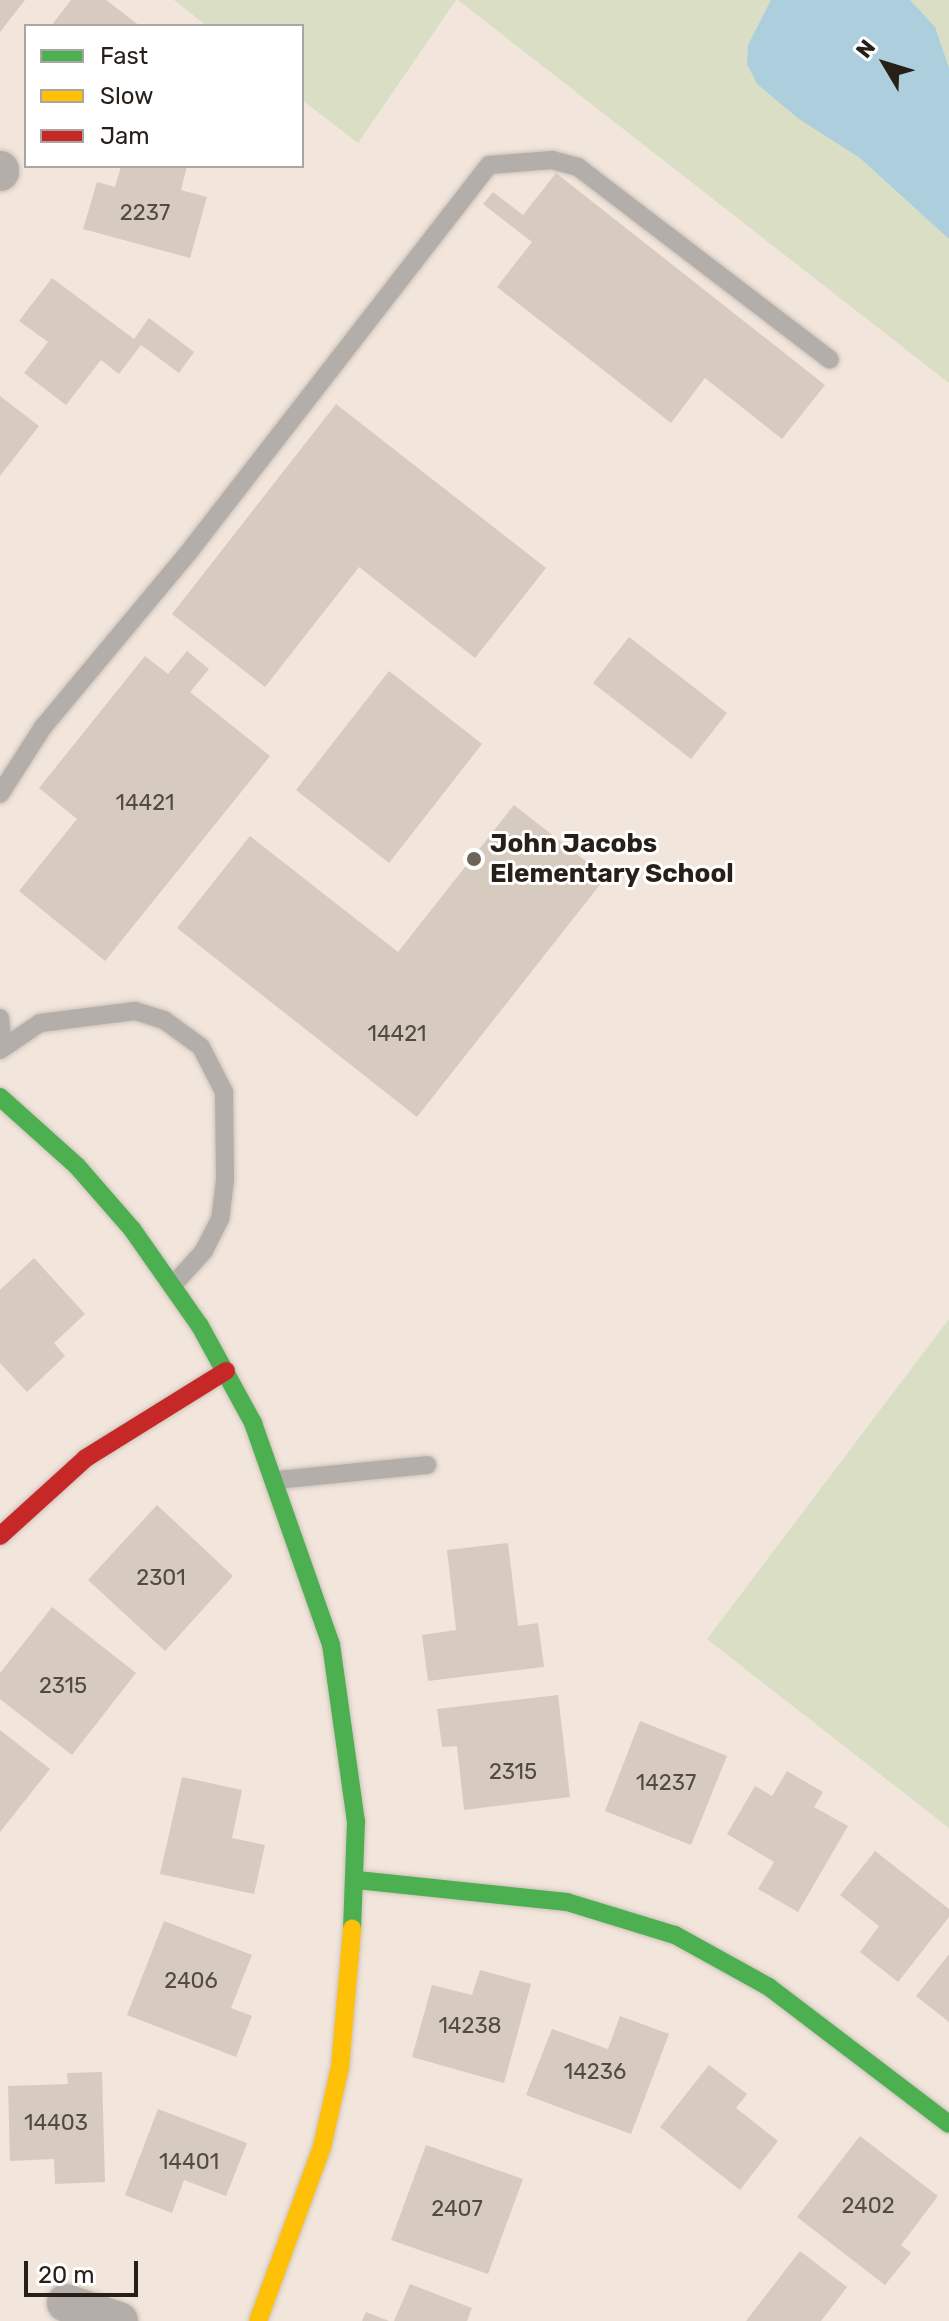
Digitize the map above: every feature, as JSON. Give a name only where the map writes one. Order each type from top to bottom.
[{"type":"street","points":[[0,1097],[77,1166],[132,1229],[226,1371],[277,1480],[331,1644],[348,1741],[357,1880],[340,2067],[322,2147],[258,2321]]},
{"type":"street","points":[[0,1536],[86,1458],[226,1371]]},
{"type":"street","points":[[357,1880],[567,1902],[675,1935],[769,1987],[949,2124]]},
{"type":"street","points":[[66,2303],[119,2321]]},
{"type":"lane","points":[[0,794],[43,727],[188,553],[489,165],[552,160],[578,167],[830,360]]},
{"type":"lane","points":[[0,1018],[2,1048],[40,1023],[135,1011],[164,1020],[201,1047],[224,1092],[225,1180],[220,1219],[204,1251],[172,1286]]},
{"type":"lane","points":[[277,1480],[427,1465]]},
{"type":"green space","points":[[174,0],[456,0],[358,143],[304,102],[304,24],[204,24]]},
{"type":"green space","points":[[458,0],[949,0],[949,383]]},
{"type":"green space","points":[[949,1319],[949,1828],[707,1639]]},
{"type":"water","points":[[771,0],[910,0],[935,27],[949,68],[949,239],[860,158],[799,119],[757,84],[747,64],[748,45]]},
{"type":"building","points":[[0,0],[25,0],[0,32]]},
{"type":"building","points":[[71,0],[106,0],[137,24],[53,24]]},
{"type":"building","points":[[120,168],[186,168],[181,190],[207,197],[190,258],[83,229],[97,182],[115,187]]},
{"type":"building","points":[[556,173],[825,385],[782,439],[705,378],[671,423],[497,287],[532,242],[483,204],[493,192],[523,215]]},
{"type":"building","points":[[52,278],[134,339],[149,318],[194,352],[179,373],[141,345],[119,374],[101,360],[66,405],[24,373],[48,342],[19,321]]},
{"type":"building","points":[[0,396],[39,426],[0,476]]},
{"type":"building","points":[[336,404],[546,568],[475,658],[359,567],[265,687],[172,614]]},
{"type":"building","points":[[629,637],[727,713],[691,759],[593,683]]},
{"type":"building","points":[[187,651],[209,669],[190,692],[270,756],[105,961],[19,891],[77,819],[39,788],[145,656],[168,674]]},
{"type":"building","points":[[389,671],[482,744],[389,863],[296,790]]},
{"type":"building","points":[[514,805],[606,877],[417,1117],[177,928],[250,836],[398,952]]},
{"type":"building","points":[[34,1258],[85,1314],[54,1343],[65,1356],[27,1392],[0,1363],[0,1290]]},
{"type":"building","points":[[157,1505],[233,1576],[165,1651],[88,1580]]},
{"type":"building","points":[[508,1543],[518,1626],[538,1623],[544,1667],[428,1681],[422,1635],[456,1630],[447,1550]]},
{"type":"building","points":[[52,1607],[136,1673],[72,1755],[0,1699],[0,1673]]},
{"type":"building","points":[[558,1695],[570,1797],[464,1810],[457,1746],[442,1747],[437,1709]]},
{"type":"building","points":[[640,1721],[727,1756],[691,1845],[605,1811]]},
{"type":"building","points":[[0,1730],[50,1769],[0,1832]]},
{"type":"building","points":[[787,1771],[823,1792],[814,1807],[848,1826],[798,1912],[758,1889],[774,1862],[727,1834],[755,1786],[772,1796]]},
{"type":"building","points":[[182,1777],[242,1790],[232,1838],[265,1845],[254,1894],[160,1874]]},
{"type":"building","points":[[875,1851],[949,1909],[949,1917],[898,1982],[860,1952],[879,1926],[840,1895]]},
{"type":"building","points":[[164,1921],[252,1955],[231,2008],[252,2016],[236,2057],[127,2015]]},
{"type":"building","points":[[949,1954],[949,2022],[916,1996]]},
{"type":"building","points":[[480,1970],[531,1984],[504,2083],[412,2057],[432,1985],[472,1995]]},
{"type":"building","points":[[620,2016],[669,2034],[631,2134],[526,2095],[552,2029],[608,2049]]},
{"type":"building","points":[[709,2065],[747,2094],[736,2108],[778,2141],[740,2190],[660,2127]]},
{"type":"building","points":[[102,2072],[105,2182],[55,2184],[54,2159],[10,2161],[8,2086],[68,2084],[67,2073]]},
{"type":"building","points":[[158,2109],[247,2143],[226,2196],[184,2180],[172,2213],[125,2195]]},
{"type":"building","points":[[860,2136],[938,2196],[901,2245],[911,2253],[885,2285],[797,2217]]},
{"type":"building","points":[[426,2145],[523,2179],[488,2274],[391,2240]]},
{"type":"building","points":[[800,2251],[847,2287],[821,2321],[746,2321]]},
{"type":"building","points":[[410,2284],[472,2308],[467,2321],[394,2321]]},
{"type":"building","points":[[366,2312],[389,2321],[362,2321]]},
{"type":"traffic: fast","points":[[0,1097],[77,1166],[132,1229],[200,1326],[253,1423],[331,1644],[356,1821],[352,1929]]},
{"type":"traffic: fast","points":[[357,1880],[567,1902],[675,1935],[769,1987],[949,2124]]},
{"type":"traffic: slow","points":[[258,2321],[322,2147],[340,2067],[352,1929]]},
{"type":"traffic: jam","points":[[0,1536],[86,1458],[226,1371]]},
{"type":"place","name":"John Jacobs Elementary School","points":[[474,859]]}]
